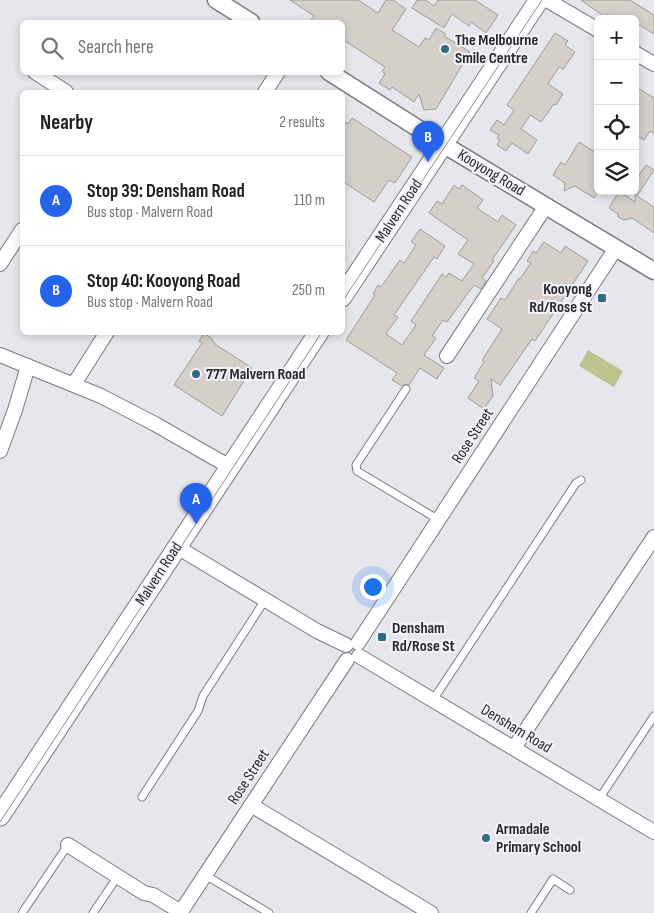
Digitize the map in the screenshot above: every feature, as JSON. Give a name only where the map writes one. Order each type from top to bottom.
[{"type":"main road","name":"Malvern Road","points":[[345,292],[539,0]]},
{"type":"main road","name":"Malvern Road","points":[[0,816],[317,335]]},
{"type":"street","points":[[216,0],[248,20]]},
{"type":"street","points":[[547,0],[594,28]]},
{"type":"street","points":[[639,55],[654,64]]},
{"type":"street","points":[[40,75],[63,90]]},
{"type":"street","points":[[266,90],[276,75]]},
{"type":"street","name":"Kooyong Road","points":[[334,75],[443,145],[654,271]]},
{"type":"street","points":[[447,356],[546,206]]},
{"type":"street","points":[[0,264],[20,233]]},
{"type":"street","name":"Rose Street","points":[[180,913],[616,248]]},
{"type":"street","points":[[74,384],[106,335]]},
{"type":"street","points":[[0,355],[74,384],[134,412],[230,468]]},
{"type":"street","points":[[0,451],[16,410],[28,366]]},
{"type":"street","points":[[514,748],[654,537]]},
{"type":"street","name":"Densham Road","points":[[177,547],[654,832]]},
{"type":"street","points":[[251,806],[431,913]]},
{"type":"street","points":[[68,845],[144,893],[153,895],[180,913]]},
{"type":"lane","points":[[406,389],[356,465],[357,471],[439,520]]},
{"type":"lane","points":[[433,700],[576,483],[581,480]]},
{"type":"lane","points":[[142,797],[198,711],[203,696],[265,600]]},
{"type":"lane","points":[[599,799],[654,716]]},
{"type":"lane","points":[[22,913],[68,845]]},
{"type":"lane","points":[[205,875],[269,913]]},
{"type":"lane","points":[[93,913],[118,876]]},
{"type":"lane","points":[[531,913],[553,879],[570,890]]},
{"type":"green space","points":[[588,350],[623,371],[614,387],[579,366]]},
{"type":"building","points":[[290,0],[358,0],[378,13],[386,0],[393,0],[406,9],[392,30],[419,47],[425,38],[429,40],[436,28],[446,34],[444,36],[470,52],[436,109],[424,110],[419,94],[414,102],[392,87],[390,90],[379,83],[385,74],[382,71],[385,67],[345,41],[345,20],[311,20],[314,16]]},
{"type":"building","points":[[417,0],[425,0],[434,6],[438,0],[475,0],[498,15],[486,33],[471,22],[469,26],[452,14],[444,28],[412,8]]},
{"type":"building","points":[[581,0],[630,0],[654,15],[654,34],[639,25],[639,15],[602,15]]},
{"type":"building","points":[[555,33],[568,41],[565,45],[575,52],[563,69],[559,67],[548,84],[563,94],[541,122],[530,115],[521,129],[537,140],[528,154],[512,143],[506,151],[497,145],[500,140],[497,138],[499,135],[490,130],[497,120],[504,125],[514,110],[507,105]]},
{"type":"building","points":[[639,89],[654,98],[654,133],[650,131],[644,140],[639,137]]},
{"type":"building","points":[[352,118],[412,157],[395,183],[389,180],[374,202],[345,183],[345,122],[348,124]]},
{"type":"building","points":[[579,142],[594,151],[594,195],[596,195],[594,198],[575,186],[564,191],[565,183],[553,175],[561,162],[565,165]]},
{"type":"building","points":[[646,165],[654,170],[639,193],[639,175]]},
{"type":"building","points":[[454,185],[459,189],[462,185],[483,200],[477,208],[498,222],[502,215],[516,225],[482,278],[486,281],[481,289],[474,285],[447,322],[443,320],[432,336],[436,338],[424,355],[444,368],[437,379],[420,368],[409,385],[402,386],[392,380],[397,373],[346,340],[375,295],[373,294],[378,285],[381,287],[400,260],[404,263],[416,245],[411,242],[420,229],[445,246],[437,259],[434,257],[394,315],[398,317],[386,334],[402,345],[416,325],[411,321],[442,274],[446,277],[449,273],[462,281],[474,264],[458,254],[468,240],[429,213],[437,201],[442,204]]},
{"type":"building","points":[[617,195],[625,195],[635,202],[635,195],[638,195],[654,207],[654,233],[632,218],[624,220],[618,217],[618,214],[609,208]]},
{"type":"building","points":[[544,242],[561,253],[565,246],[588,261],[535,341],[532,339],[500,385],[491,379],[493,396],[484,409],[468,398],[479,381],[474,378],[484,362],[482,360],[502,329],[487,319],[501,298],[505,300],[531,263],[527,261],[533,251],[536,253]]},
{"type":"building","name":"777 Malvern Road","points":[[203,335],[207,335],[215,344],[252,368],[222,416],[174,385],[202,343],[199,341]]},
{"type":"tram line","points":[[345,297],[542,0]]},
{"type":"tram line","points":[[0,822],[320,335]]},
{"type":"place","name":"The Melbourne Smile Centre","points":[[445,49]]},
{"type":"place","name":"Stop 40: Kooyong Road","points":[[428,162]]},
{"type":"place","name":"Kooyong Rd/Rose St","points":[[602,298]]},
{"type":"place","name":"777 Malvern Road","points":[[196,374]]},
{"type":"place","name":"Stop 39: Densham Road","points":[[196,524]]},
{"type":"place","name":"Densham Rd/Rose St","points":[[382,637]]},
{"type":"place","name":"Armadale Primary School","points":[[486,838]]}]
